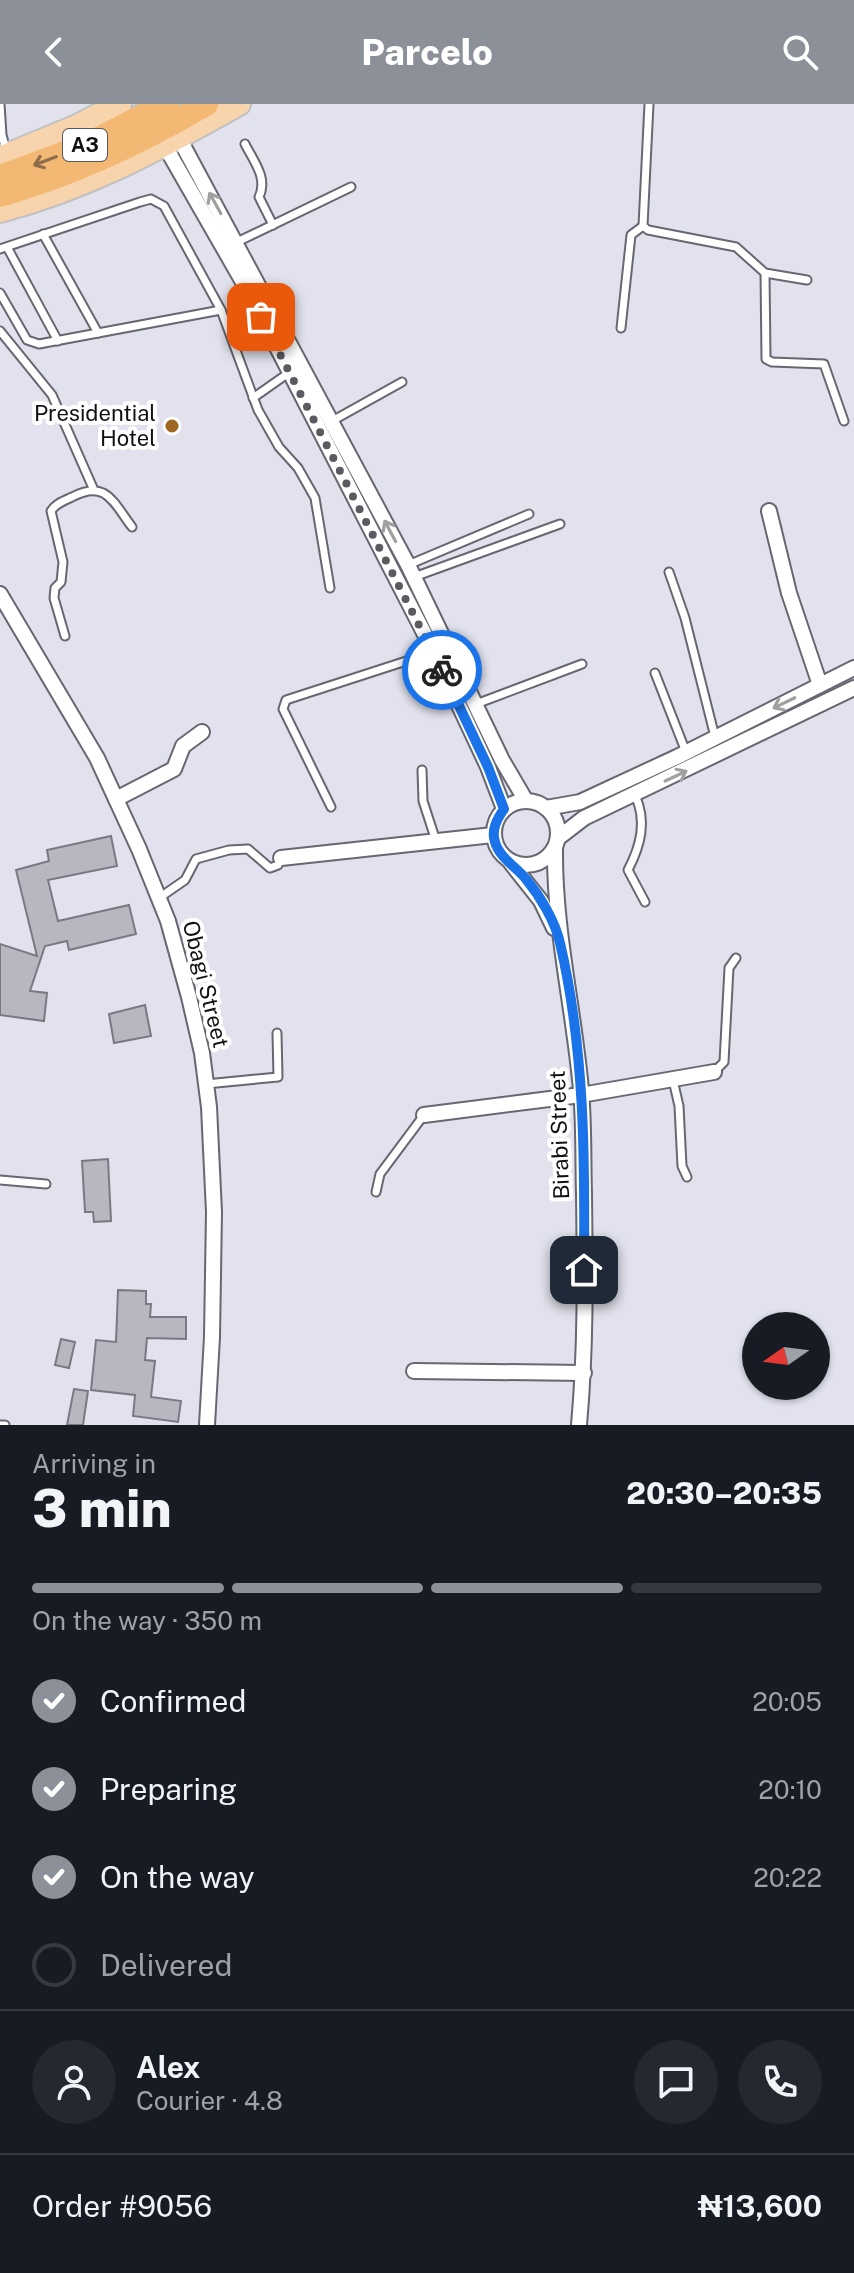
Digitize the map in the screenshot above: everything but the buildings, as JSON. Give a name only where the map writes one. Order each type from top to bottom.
[{"type":"highway","name":"A3","points":[[2,184],[166,104]]},
{"type":"highway","name":"A3","points":[[2,184],[86,167],[164,129],[206,104]]},
{"type":"main road","points":[[2,184],[120,104]]},
{"type":"main road","points":[[2,184],[43,199],[87,184],[172,142],[239,104]]},
{"type":"street","points":[[172,142],[237,242],[253,286]]},
{"type":"street","points":[[172,142],[296,370],[434,652],[493,777],[504,809]]},
{"type":"street","points":[[296,370],[332,421],[411,571],[502,760],[526,801]]},
{"type":"street","points":[[769,511],[789,593],[820,685]]},
{"type":"street","name":"Obagi Street","points":[[0,594],[97,758],[159,898],[189,997],[206,1084],[214,1212],[207,1425]]},
{"type":"street","points":[[560,940],[527,880],[495,845],[495,821],[504,809],[518,801],[546,808],[580,802],[854,668]]},
{"type":"street","points":[[509,861],[529,866],[539,863],[584,818],[854,688]]},
{"type":"street","points":[[116,799],[174,769],[183,746],[202,732]]},
{"type":"street","points":[[546,808],[553,817],[556,843],[554,895],[560,940]]},
{"type":"street","points":[[281,858],[493,835]]},
{"type":"street","name":"Birabi Street","points":[[560,940],[575,1031],[581,1095],[585,1244],[584,1373],[579,1425]]},
{"type":"street","points":[[424,1115],[581,1095],[714,1072]]},
{"type":"street","points":[[414,1371],[584,1373]]},
{"type":"lane","points":[[0,104],[2,184]]},
{"type":"lane","points":[[643,226],[649,104]]},
{"type":"lane","points":[[245,144],[263,180],[259,197],[273,225]]},
{"type":"lane","points":[[237,242],[351,187]]},
{"type":"lane","points":[[58,341],[4,248],[140,202],[158,201],[164,206],[221,310],[253,398],[279,447],[298,468],[315,498],[330,588]]},
{"type":"lane","points":[[643,226],[648,230],[736,247],[765,273],[807,280]]},
{"type":"lane","points":[[621,328],[631,235],[643,226]]},
{"type":"lane","points":[[43,234],[98,333]]},
{"type":"lane","points":[[765,273],[766,359],[772,362],[824,364],[844,421]]},
{"type":"lane","points":[[0,293],[27,340],[39,344],[221,310]]},
{"type":"lane","points":[[0,331],[52,395],[93,488],[108,496],[132,527]]},
{"type":"lane","points":[[253,398],[296,370]]},
{"type":"lane","points":[[332,421],[402,382]]},
{"type":"lane","points":[[65,636],[54,598],[55,588],[61,582],[63,562],[51,511],[54,506],[93,488]]},
{"type":"lane","points":[[411,571],[529,514]]},
{"type":"lane","points":[[411,571],[560,524]]},
{"type":"lane","points":[[669,572],[685,618],[715,737]]},
{"type":"lane","points":[[331,807],[283,709],[286,700],[434,652]]},
{"type":"lane","points":[[474,704],[582,664]]},
{"type":"lane","points":[[655,673],[686,752]]},
{"type":"lane","points":[[422,770],[423,801],[436,841]]},
{"type":"lane","points":[[635,795],[643,819],[640,843],[628,870],[645,902]]},
{"type":"lane","points":[[159,898],[185,880],[196,859],[229,850],[248,849],[270,868],[278,865],[281,858]]},
{"type":"lane","points":[[714,1072],[724,1062],[729,968],[736,958]]},
{"type":"lane","points":[[206,1084],[278,1077],[277,1033]]},
{"type":"lane","points":[[673,1080],[680,1120],[682,1166],[687,1177]]},
{"type":"lane","points":[[376,1192],[380,1174],[424,1115]]},
{"type":"lane","points":[[0,1180],[46,1184]]},
{"type":"way so far","points":[[261,317],[442,670]]},
{"type":"place","name":"Presidential Hotel","points":[[172,426]]},
{"type":"route","points":[[442,670],[488,767],[504,809],[495,821],[495,845],[527,880],[560,940],[575,1031],[581,1095],[584,1270]]}]
